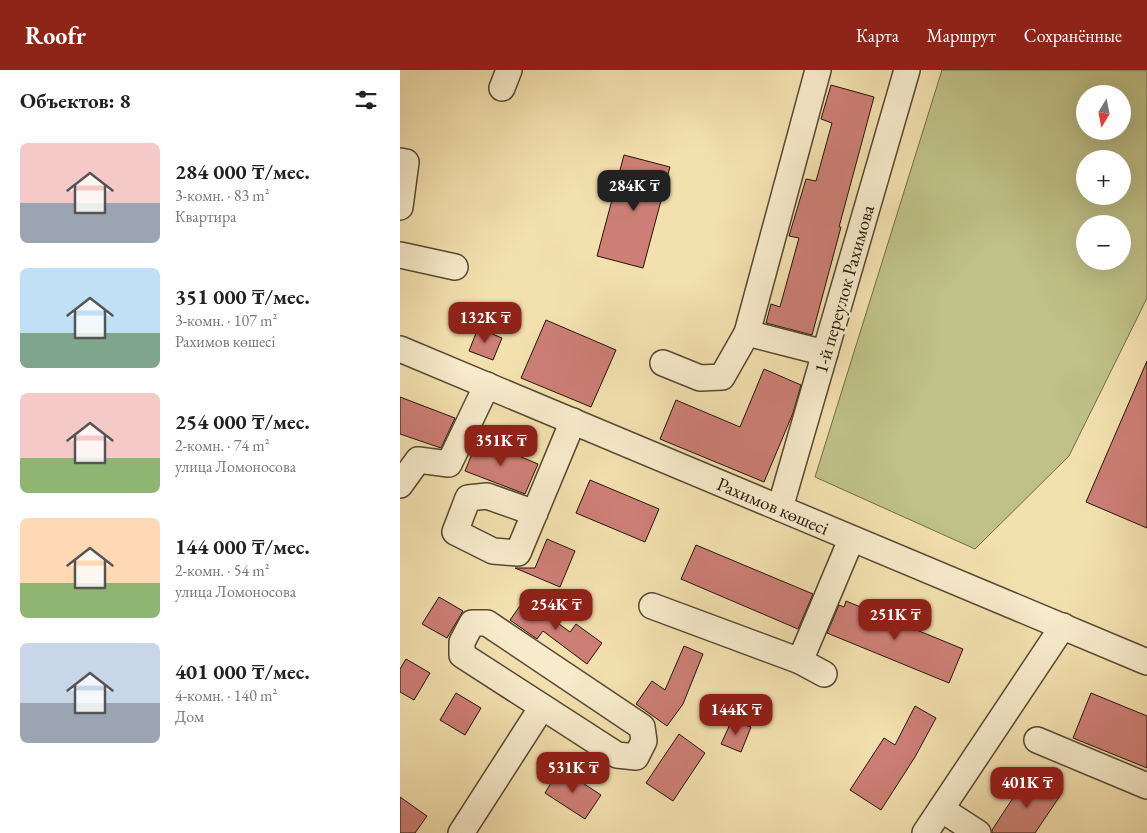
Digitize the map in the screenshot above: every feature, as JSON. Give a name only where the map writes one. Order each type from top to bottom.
[{"type":"street","points":[[663,363],[700,378],[722,377],[747,333],[818,70]]},
{"type":"street","name":"1-й переулок Рахимова","points":[[780,508],[907,70]]},
{"type":"street","points":[[400,161],[406,162],[400,207]]},
{"type":"street","points":[[400,255],[455,267]]},
{"type":"street","points":[[747,333],[825,353]]},
{"type":"street","name":"Рахимов көшесі","points":[[400,349],[1147,662]]},
{"type":"street","points":[[400,485],[418,460],[449,464],[487,385]]},
{"type":"street","points":[[535,513],[573,421]]},
{"type":"street","points":[[800,661],[852,540]]},
{"type":"street","points":[[652,606],[800,661],[824,674]]},
{"type":"street","points":[[487,623],[642,727],[644,741],[636,757],[617,755],[542,707],[462,655],[462,642],[472,624],[487,623]]},
{"type":"street","points":[[925,833],[1063,626]]},
{"type":"street","points":[[461,833],[542,707]]},
{"type":"street","points":[[1036,740],[1147,786]]},
{"type":"street","points":[[941,809],[978,833]]},
{"type":"green space","points":[[942,70],[1147,70],[1147,298],[1069,456],[975,549],[815,477]]},
{"type":"building","points":[[831,85],[874,97],[812,335],[766,323],[771,304],[780,307],[799,238],[789,236],[806,179],[816,181],[832,123],[821,119]]},
{"type":"building","points":[[624,155],[670,167],[643,268],[597,256]]},
{"type":"building","points":[[546,320],[616,350],[591,407],[521,378]]},
{"type":"building","points":[[478,328],[502,338],[493,360],[469,351]]},
{"type":"building","points":[[1147,361],[1147,528],[1086,502]]},
{"type":"building","points":[[764,369],[801,385],[793,413],[764,482],[660,439],[676,400],[740,427]]},
{"type":"building","points":[[400,397],[455,418],[441,448],[400,434]]},
{"type":"building","points":[[478,439],[538,464],[525,494],[465,471]]},
{"type":"building","points":[[590,480],[659,509],[645,542],[576,513]]},
{"type":"building","points":[[547,539],[575,551],[560,587],[515,568],[535,568]]},
{"type":"building","points":[[696,545],[813,594],[798,629],[681,579]]},
{"type":"building","points":[[439,597],[463,611],[447,638],[422,624]]},
{"type":"building","points":[[525,599],[570,632],[576,624],[602,643],[587,664],[543,631],[537,639],[510,620]]},
{"type":"building","points":[[846,601],[963,649],[949,683],[827,633],[839,605],[844,607]]},
{"type":"building","points":[[684,646],[703,654],[683,704],[667,726],[636,704],[652,681],[665,690]]},
{"type":"building","points":[[406,659],[430,673],[414,700],[400,692],[400,669]]},
{"type":"building","points":[[456,693],[481,708],[465,735],[440,720]]},
{"type":"building","points":[[1091,693],[1147,716],[1147,768],[1073,738]]},
{"type":"building","points":[[915,706],[936,718],[915,757],[881,810],[850,790],[884,738],[895,745]]},
{"type":"building","points":[[732,720],[751,727],[741,752],[721,744]]},
{"type":"building","points":[[679,734],[705,753],[673,801],[646,783]]},
{"type":"building","points":[[560,768],[601,795],[585,819],[545,793]]},
{"type":"building","points":[[1028,775],[1060,796],[1035,833],[992,833],[992,830]]},
{"type":"building","points":[[400,797],[427,816],[415,833],[400,833]]}]
